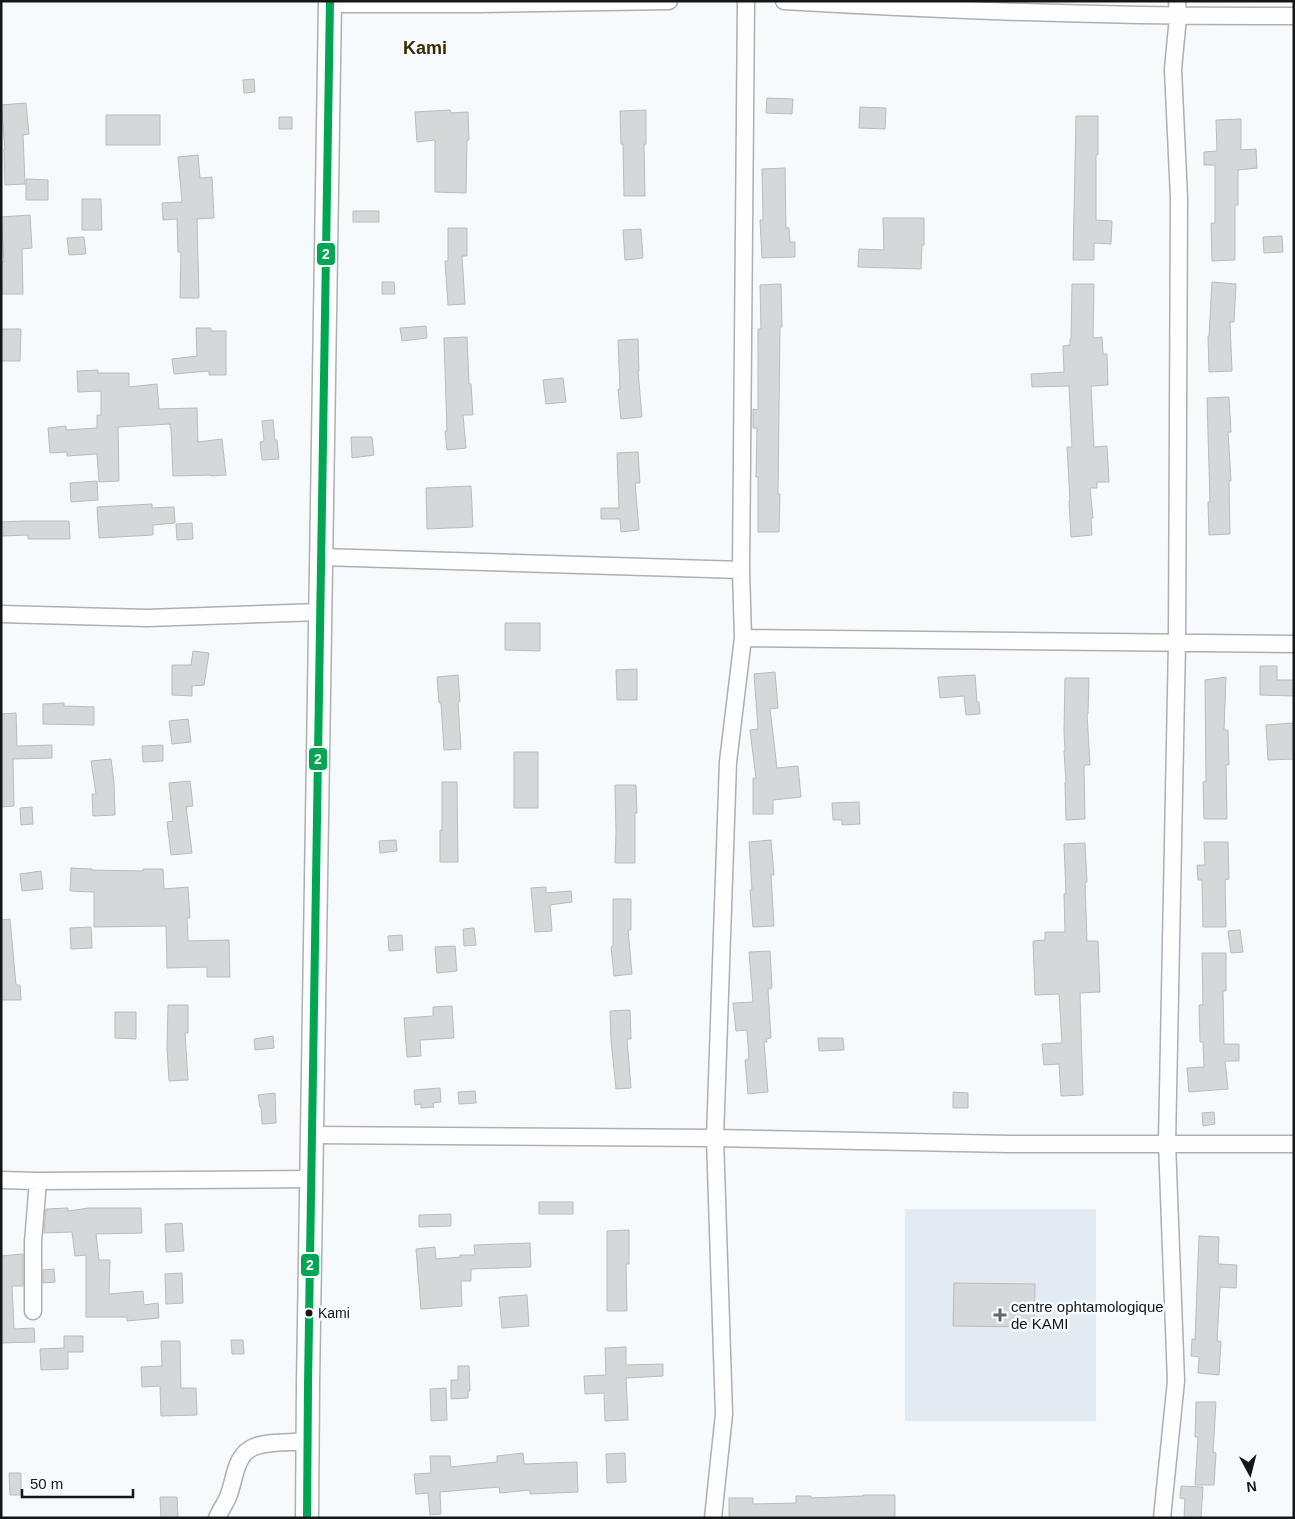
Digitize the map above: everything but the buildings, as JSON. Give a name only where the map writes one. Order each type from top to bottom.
[{"type":"street","points":[[307,1518],[330,3],[499,4],[669,1]]},
{"type":"street","points":[[713,1518],[724,1414],[715,1138],[728,762],[743,638],[741,570],[746,1]]},
{"type":"street","points":[[784,1],[939,6],[1177,9],[1294,16]]},
{"type":"street","points":[[1162,1518],[1176,1381],[1167,1143],[1178,643],[1179,198],[1173,69],[1177,9]]},
{"type":"street","points":[[321,557],[741,570]]},
{"type":"street","points":[[1,614],[147,618],[320,612]]},
{"type":"street","points":[[743,638],[1294,644]]},
{"type":"street","points":[[312,1135],[715,1138],[1018,1144],[1294,1144]]},
{"type":"street","points":[[1,1180],[311,1179]]},
{"type":"street","points":[[33,1311],[33,1242],[38,1181]]},
{"type":"street","points":[[217,1518],[228,1497],[236,1467],[252,1447],[264,1444],[308,1442]]},
{"type":"shaded area","name":"centre ophtamologique de KAMI","points":[[905,1209],[1096,1209],[1096,1421],[905,1421]]},
{"type":"transit line","name":"2","points":[[307,1518],[330,1]]},
{"type":"place","name":"Kami","points":[[309,1313]]},
{"type":"place","name":"centre ophtamologique de KAMI","points":[[1000,1315]]},
{"type":"district","name":"Kami","points":[[425,48]]}]
